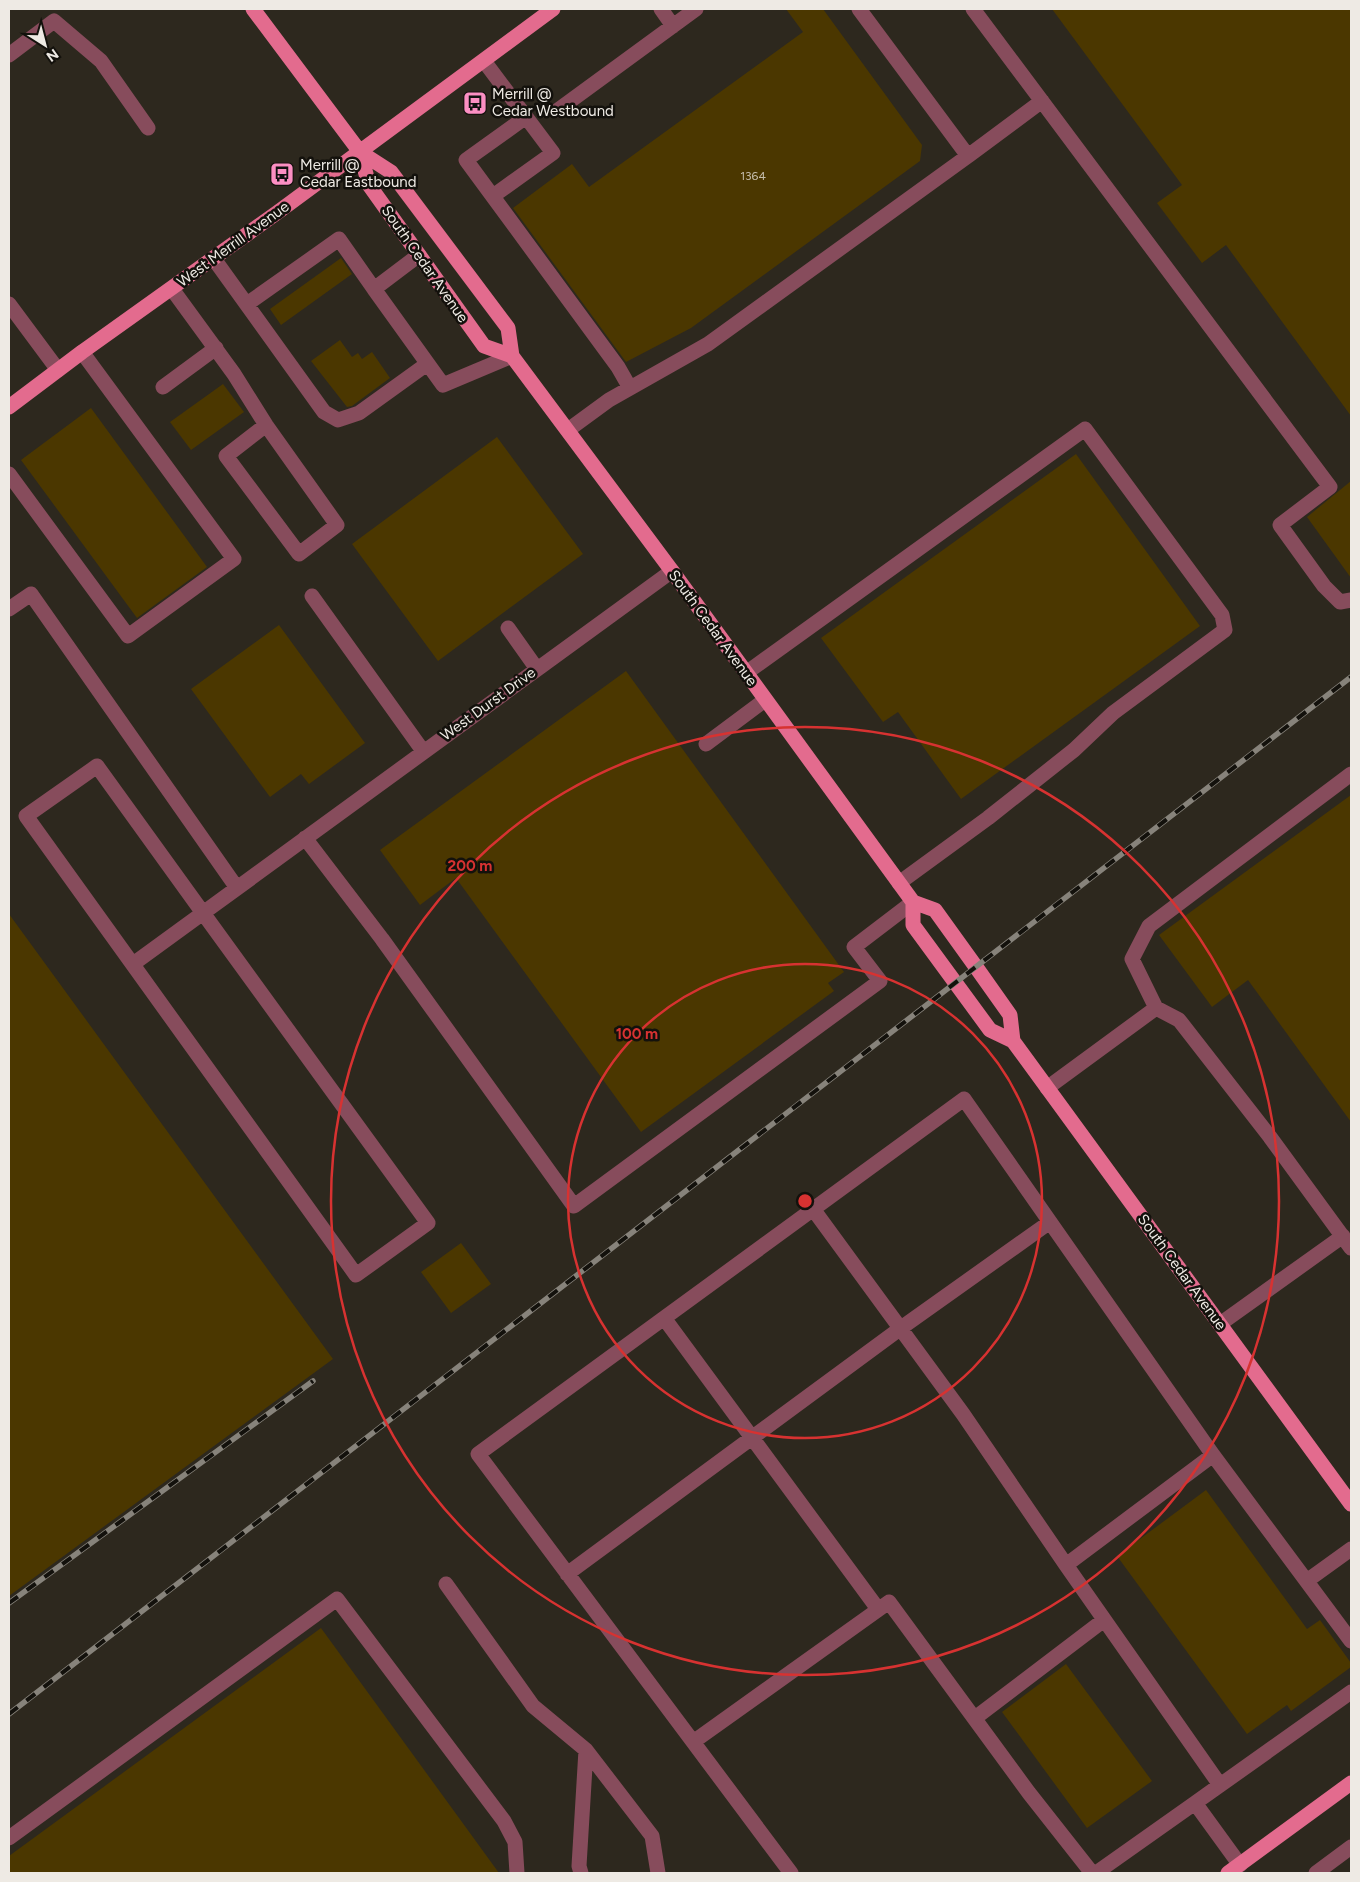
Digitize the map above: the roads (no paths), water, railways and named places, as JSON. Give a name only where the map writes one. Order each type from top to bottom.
[{"type":"main road","name":"South Cedar Avenue","points":[[253,9],[360,152],[391,172],[503,321],[508,328],[512,356],[672,571],[899,883],[912,902],[913,925],[990,1030],[1013,1040]]},
{"type":"main road","name":"West Merrill Avenue","points":[[9,407],[82,352],[214,259],[553,9]]},
{"type":"main road","name":"South Cedar Avenue","points":[[360,152],[369,185],[484,346],[512,356]]},
{"type":"main road","name":"South Cedar Avenue","points":[[912,902],[935,910],[1010,1015],[1013,1040],[1351,1504]]},
{"type":"main road","points":[[1234,1869],[1351,1783]]},
{"type":"street","points":[[661,9],[674,26]]},
{"type":"street","points":[[558,110],[696,9]]},
{"type":"street","points":[[859,9],[968,156]]},
{"type":"street","points":[[973,9],[1330,487],[1280,525],[1324,586],[1340,602],[1351,600]]},
{"type":"street","points":[[9,55],[54,21],[101,61],[148,128]]},
{"type":"street","points":[[484,61],[553,153],[493,196]]},
{"type":"street","points":[[568,430],[609,400],[708,344],[1042,101]]},
{"type":"street","points":[[526,117],[466,160],[618,368],[630,388]]},
{"type":"street","points":[[247,304],[339,239],[443,385],[512,356]]},
{"type":"street","points":[[374,289],[419,255]]},
{"type":"street","points":[[214,259],[324,412],[338,420],[359,413],[427,364]]},
{"type":"street","points":[[172,289],[216,348],[266,424],[337,525],[299,554],[226,456],[266,424]]},
{"type":"street","points":[[9,304],[58,370]]},
{"type":"street","points":[[163,387],[216,348]]},
{"type":"street","points":[[9,474],[128,636],[234,558],[82,352]]},
{"type":"street","points":[[746,674],[1085,429],[1217,607],[1222,615],[1224,630],[1113,713],[1074,750],[988,818],[899,883]]},
{"type":"street","name":"West Durst Drive","points":[[133,964],[672,571]]},
{"type":"street","points":[[9,609],[31,594],[237,888]]},
{"type":"street","points":[[312,596],[423,751]]},
{"type":"street","points":[[508,628],[537,669]]},
{"type":"street","points":[[706,744],[765,700]]},
{"type":"street","points":[[98,766],[203,913],[428,1223],[356,1276],[26,816],[98,766]]},
{"type":"street","points":[[1220,1324],[1347,1242],[1270,1137],[1179,1020],[1156,1008],[1132,959],[1149,926],[1351,774]]},
{"type":"street","points":[[305,838],[382,939],[574,1206],[880,981],[854,947],[912,902]]},
{"type":"street","points":[[1047,1088],[1156,1008]]},
{"type":"street","points":[[790,1873],[478,1454],[964,1099],[1214,1455],[1351,1640]]},
{"type":"street","points":[[813,1209],[963,1414],[1220,1785]]},
{"type":"street","points":[[567,1574],[901,1328],[1050,1222]]},
{"type":"street","points":[[664,1318],[878,1609]]},
{"type":"street","points":[[1066,1565],[1214,1455]]},
{"type":"street","points":[[1308,1580],[1351,1549]]},
{"type":"street","points":[[446,1584],[533,1706],[586,1750],[652,1836],[658,1873]]},
{"type":"street","points":[[9,1838],[337,1599],[504,1821],[515,1842],[517,1873]]},
{"type":"street","points":[[693,1742],[889,1602],[1029,1793],[1094,1873],[1351,1692]]},
{"type":"street","points":[[975,1718],[1104,1620]]},
{"type":"street","points":[[577,1871],[586,1750]]},
{"type":"street","points":[[1195,1803],[1234,1869]]},
{"type":"street","points":[[1316,1873],[1351,1848]]},
{"type":"railway","points":[[9,1714],[1351,677]]},
{"type":"railway","points":[[9,1603],[313,1381]]},
{"type":"place","name":"Merrill @ Cedar Westbound","points":[[475,103]]},
{"type":"place","name":"Merrill @ Cedar Eastbound","points":[[282,174]]}]
